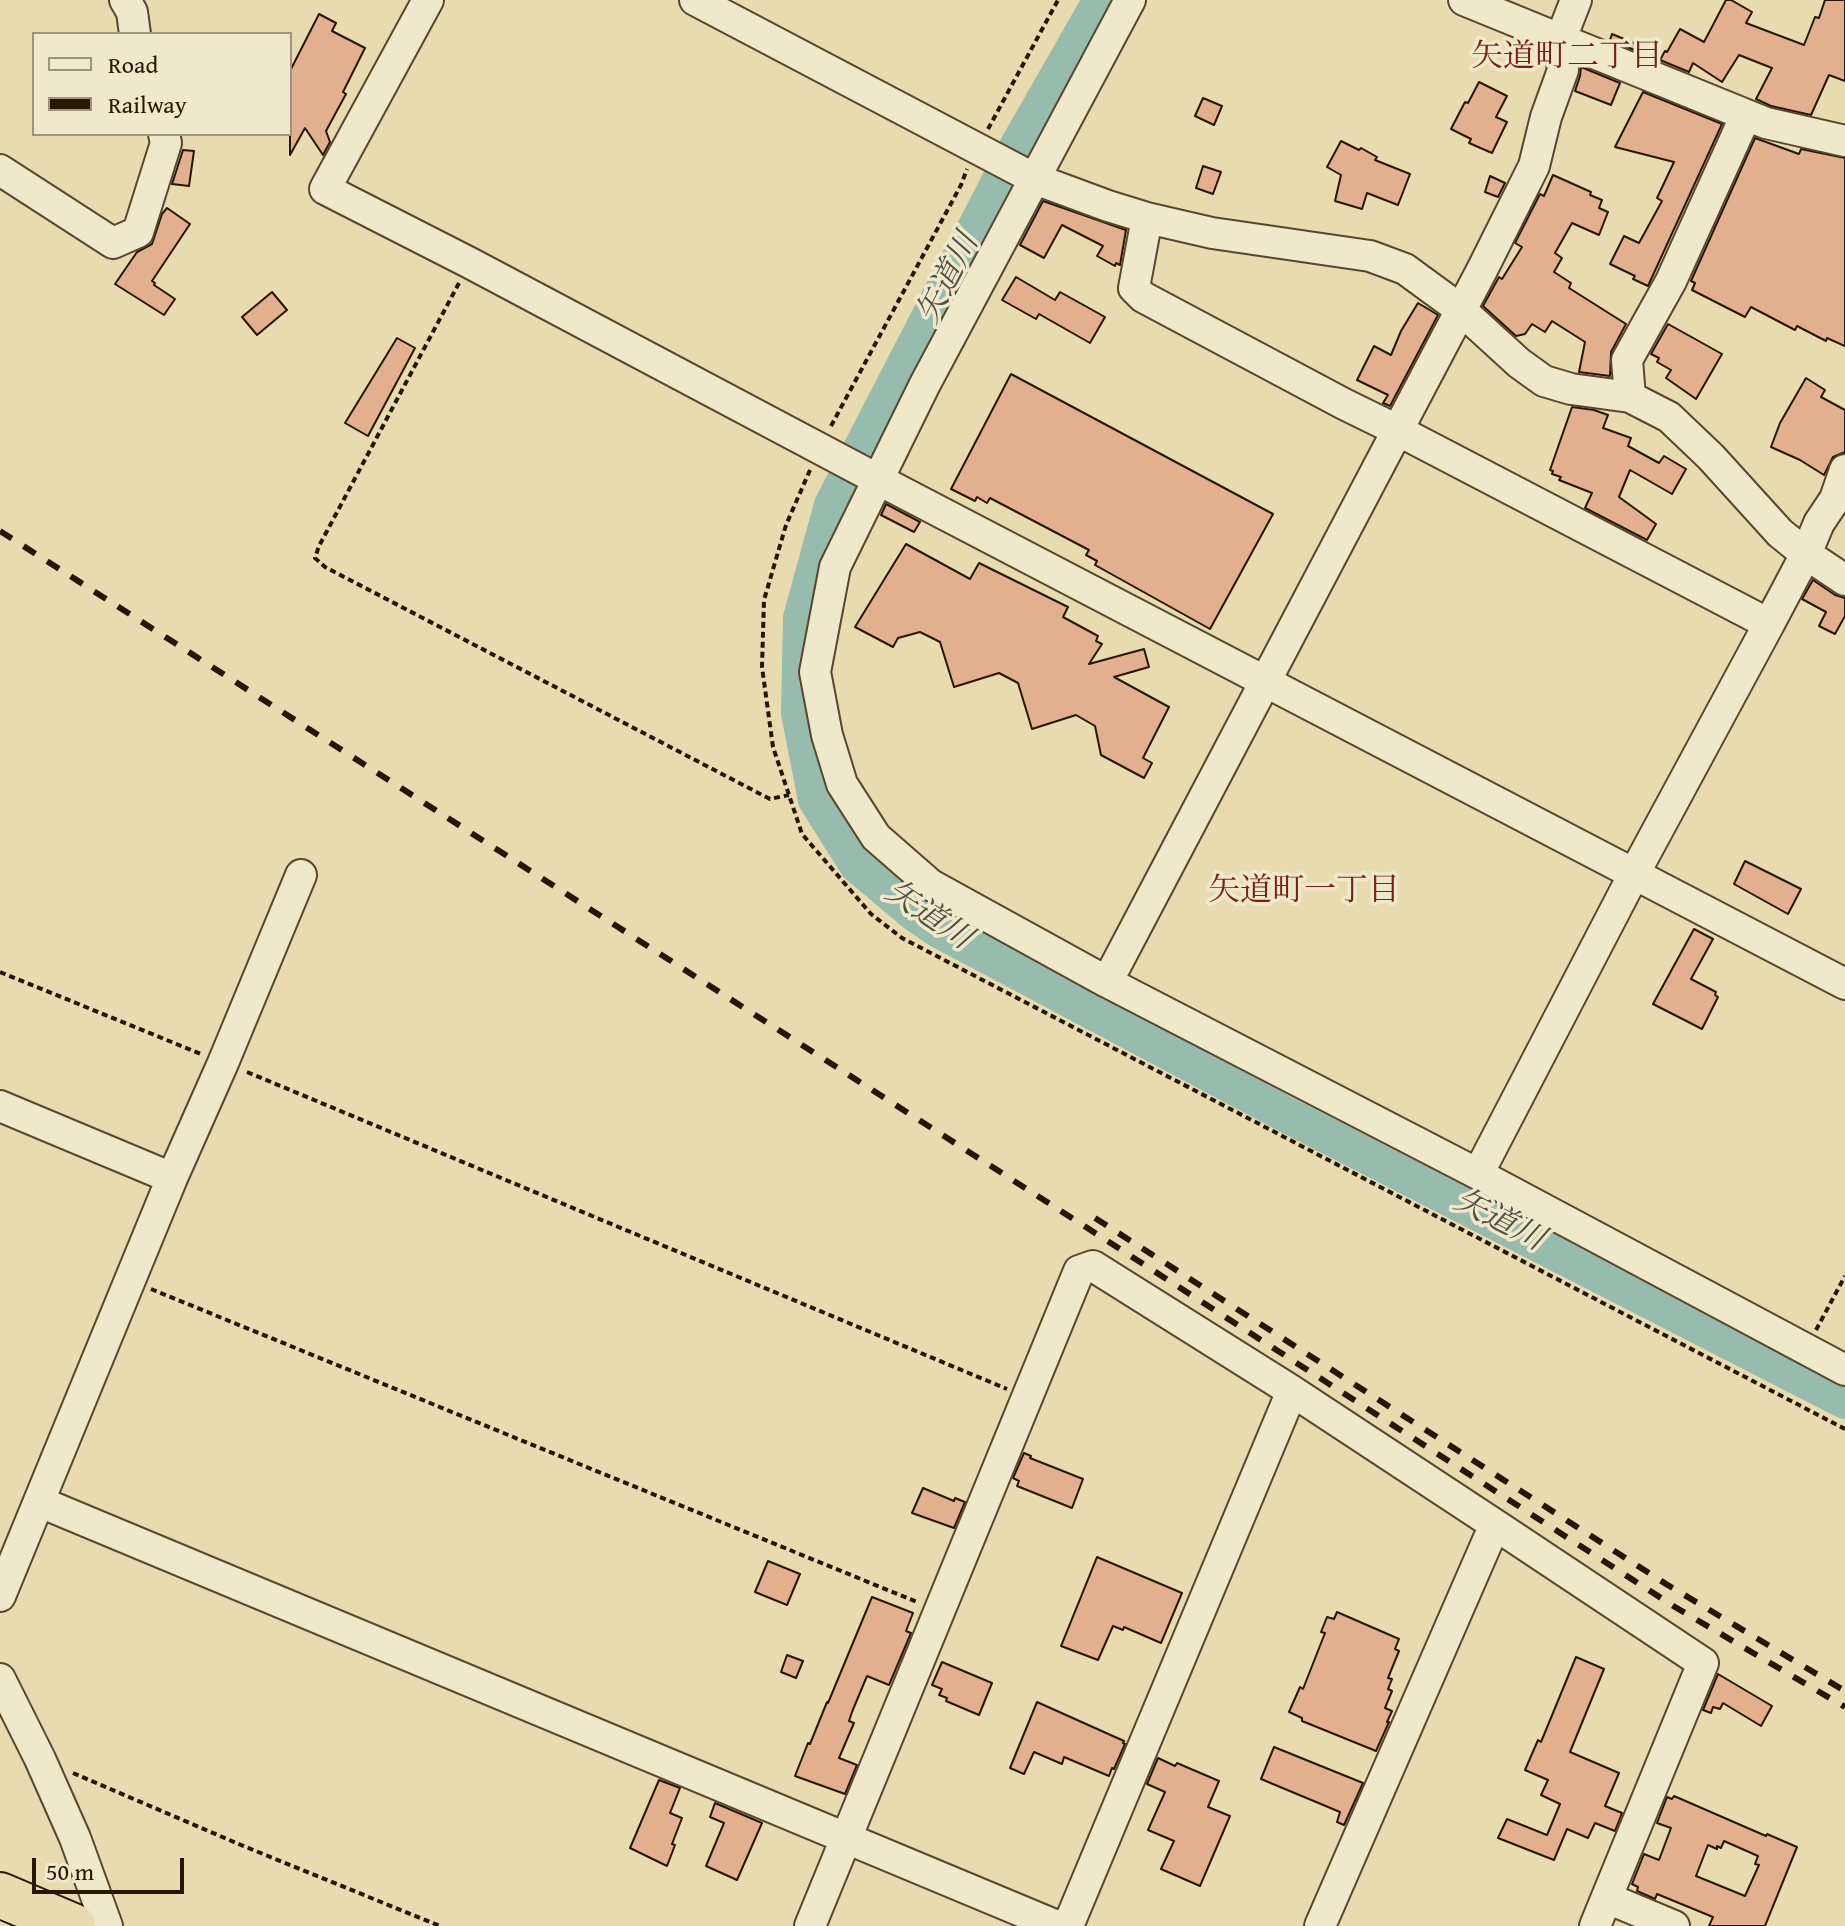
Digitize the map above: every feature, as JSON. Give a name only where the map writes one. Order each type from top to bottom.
[{"type":"highway","points":[[0,1895],[73,1926]]},
{"type":"street","points":[[125,0],[132,12],[135,32]]},
{"type":"street","points":[[428,0],[325,189],[1845,984]]},
{"type":"street","points":[[695,0],[1031,178],[1147,218],[1212,233],[1370,256],[1405,269],[1461,310],[1519,363],[1544,381],[1571,389],[1630,397],[1669,417],[1711,457],[1780,533],[1845,580]]},
{"type":"street","points":[[1130,0],[1031,178],[925,384],[873,477],[835,567],[815,672],[827,735],[842,784],[876,837],[931,885],[1107,982],[1478,1174],[1845,1370]]},
{"type":"street","points":[[1464,0],[1766,123],[1845,141]]},
{"type":"street","points":[[1107,982],[1534,166],[1546,117],[1563,70],[1560,41],[1576,0]]},
{"type":"street","points":[[1630,397],[1627,360],[1671,281],[1746,115]]},
{"type":"street","points":[[0,170],[113,243],[138,232],[166,143],[164,136]]},
{"type":"street","points":[[1147,218],[1134,288],[1143,297],[1769,624]]},
{"type":"street","points":[[1478,1174],[1806,554],[1819,523],[1835,499],[1845,470]]},
{"type":"street","points":[[0,1596],[301,875]]},
{"type":"street","points":[[0,1106],[172,1178]]},
{"type":"street","points":[[810,1926],[1079,1271],[1093,1266],[1292,1391],[1703,1663],[1595,1926]]},
{"type":"street","points":[[1068,1926],[1292,1391]]},
{"type":"street","points":[[40,1502],[1057,1926]]},
{"type":"street","points":[[1320,1926],[1489,1538],[1497,1526]]},
{"type":"street","points":[[0,1679],[75,1838],[107,1926]]},
{"type":"street","points":[[1607,1898],[1674,1926]]},
{"type":"path","points":[[1058,0],[821,450],[786,525],[764,600],[762,667],[773,747],[802,834],[871,914],[902,938],[1845,1429]]},
{"type":"path","points":[[470,263],[315,558],[325,567],[770,799],[789,795]]},
{"type":"path","points":[[0,972],[1026,1397]]},
{"type":"path","points":[[1806,1349],[1845,1276]]},
{"type":"path","points":[[130,1280],[938,1611]]},
{"type":"path","points":[[40,1759],[440,1926]]},
{"type":"building","points":[[1726,0],[1752,12],[1746,23],[1804,45],[1825,0],[1845,0],[1845,81],[1829,75],[1811,115],[1771,106],[1756,99],[1772,68],[1739,55],[1722,82],[1693,63],[1689,72],[1660,60],[1680,29],[1704,42]]},
{"type":"building","points":[[319,14],[336,23],[332,31],[365,48],[326,131],[330,142],[323,155],[305,128],[290,155],[292,67]]},
{"type":"building","points":[[1612,34],[1636,44],[1634,50],[1610,40]]},
{"type":"building","points":[[1581,67],[1620,83],[1611,105],[1575,91]]},
{"type":"building","points":[[1479,82],[1507,96],[1496,117],[1507,122],[1492,153],[1469,143],[1471,139],[1451,129]]},
{"type":"building","points":[[1643,92],[1722,124],[1648,286],[1610,264],[1624,236],[1639,243],[1662,201],[1657,198],[1674,162],[1615,147]]},
{"type":"building","points":[[1203,98],[1222,106],[1214,125],[1195,116]]},
{"type":"building","points":[[1755,138],[1799,154],[1801,149],[1845,158],[1845,346],[1827,338],[1826,341],[1797,326],[1795,330],[1751,307],[1745,317],[1692,290],[1695,283],[1691,281]]},
{"type":"building","points":[[1341,141],[1359,150],[1361,148],[1377,157],[1375,160],[1410,174],[1398,205],[1367,193],[1362,209],[1335,201],[1341,175],[1327,167]]},
{"type":"building","points":[[183,150],[194,151],[189,186],[172,184]]},
{"type":"building","points":[[1203,166],[1221,172],[1213,194],[1196,188]]},
{"type":"building","points":[[1553,175],[1591,192],[1590,195],[1602,200],[1599,208],[1608,212],[1599,235],[1572,223],[1555,253],[1562,258],[1554,272],[1571,283],[1569,288],[1626,324],[1611,352],[1610,376],[1579,372],[1585,342],[1552,321],[1545,332],[1532,324],[1525,334],[1516,336],[1483,306],[1499,277],[1502,279],[1522,247],[1515,243]]},
{"type":"building","points":[[1490,176],[1505,183],[1498,197],[1485,192]]},
{"type":"building","points":[[1043,201],[1126,230],[1120,265],[1116,263],[1115,266],[1097,256],[1103,246],[1062,225],[1044,258],[1020,245]]},
{"type":"building","points":[[167,208],[190,224],[152,281],[175,299],[164,315],[115,284],[137,252],[152,244]]},
{"type":"building","points":[[1016,277],[1055,300],[1060,292],[1105,317],[1090,343],[1039,314],[1036,319],[1002,300]]},
{"type":"building","points":[[272,292],[287,310],[257,335],[242,317]]},
{"type":"building","points":[[1418,303],[1438,315],[1390,406],[1383,403],[1388,395],[1357,380],[1374,346],[1391,355]]},
{"type":"building","points":[[1668,324],[1722,354],[1696,399],[1666,378],[1671,370],[1657,362],[1659,358],[1651,354]]},
{"type":"building","points":[[397,338],[415,348],[368,436],[345,423]]},
{"type":"building","points":[[1011,374],[1273,514],[1210,629],[1095,565],[1097,561],[1086,555],[1089,550],[990,498],[987,503],[977,497],[975,501],[951,489]]},
{"type":"building","points":[[1806,378],[1825,390],[1821,397],[1845,410],[1845,452],[1833,457],[1824,475],[1771,447],[1780,423]]},
{"type":"building","points":[[1572,407],[1608,415],[1603,428],[1631,438],[1628,446],[1659,463],[1664,456],[1686,469],[1672,494],[1630,470],[1619,497],[1656,524],[1647,540],[1585,508],[1592,493],[1559,480],[1561,477],[1552,474],[1550,470]]},
{"type":"building","points":[[886,504],[920,522],[914,532],[881,515]]},
{"type":"building","points":[[906,544],[970,579],[979,563],[1068,607],[1063,617],[1098,636],[1096,641],[1102,644],[1089,664],[1144,649],[1149,667],[1114,677],[1169,707],[1143,758],[1152,763],[1144,778],[1101,755],[1095,726],[1076,715],[1032,729],[1018,683],[999,673],[954,687],[940,642],[920,632],[898,638],[893,647],[855,627]]},
{"type":"building","points":[[1813,580],[1845,598],[1845,616],[1835,634],[1819,626],[1826,612],[1802,599]]},
{"type":"building","points":[[1745,861],[1801,889],[1788,914],[1734,884]]},
{"type":"building","points":[[1694,929],[1713,939],[1691,979],[1716,992],[1718,997],[1702,1029],[1653,1004]]},
{"type":"building","points":[[1024,1453],[1083,1479],[1072,1508],[1017,1486],[1019,1481],[1013,1478]]},
{"type":"building","points":[[923,1488],[954,1501],[955,1498],[965,1502],[954,1528],[912,1513]]},
{"type":"building","points":[[1097,1557],[1182,1593],[1161,1643],[1124,1627],[1123,1630],[1113,1626],[1098,1660],[1061,1646]]},
{"type":"building","points":[[768,1561],[800,1574],[787,1605],[755,1592]]},
{"type":"building","points":[[872,1597],[913,1613],[906,1631],[911,1633],[889,1685],[867,1676],[852,1712],[849,1721],[854,1723],[839,1758],[857,1765],[845,1794],[795,1776]]},
{"type":"building","points":[[1337,1612],[1399,1639],[1395,1649],[1399,1651],[1388,1678],[1392,1679],[1388,1689],[1392,1691],[1385,1708],[1392,1711],[1376,1751],[1302,1721],[1302,1718],[1289,1712],[1300,1687],[1303,1689],[1325,1633],[1321,1632],[1327,1617],[1334,1619]]},
{"type":"building","points":[[787,1655],[803,1661],[796,1678],[781,1672]]},
{"type":"building","points":[[1576,1657],[1604,1669],[1570,1752],[1619,1773],[1605,1806],[1622,1813],[1615,1831],[1595,1823],[1588,1838],[1567,1829],[1554,1860],[1498,1838],[1507,1819],[1547,1835],[1560,1804],[1541,1795],[1548,1780],[1525,1770],[1538,1740],[1541,1742]]},
{"type":"building","points":[[942,1662],[992,1683],[979,1715],[946,1701],[947,1698],[939,1695],[942,1689],[932,1685]]},
{"type":"building","points":[[1718,1674],[1772,1706],[1761,1726],[1723,1703],[1720,1709],[1713,1707],[1711,1713],[1703,1710]]},
{"type":"building","points":[[1037,1702],[1124,1741],[1109,1776],[1064,1757],[1062,1764],[1034,1752],[1024,1774],[1010,1768]]},
{"type":"building","points":[[1274,1747],[1363,1783],[1344,1825],[1337,1822],[1340,1812],[1261,1779]]},
{"type":"building","points":[[1158,1758],[1219,1781],[1208,1807],[1230,1816],[1200,1886],[1161,1869],[1174,1841],[1148,1830],[1165,1792],[1147,1784]]},
{"type":"building","points":[[659,1780],[680,1788],[670,1813],[682,1818],[667,1866],[630,1848]]},
{"type":"building","points":[[1674,1796],[1797,1847],[1765,1926],[1709,1926],[1713,1917],[1657,1894],[1655,1899],[1637,1891],[1638,1887],[1632,1884],[1644,1854],[1659,1860],[1671,1828],[1657,1823],[1667,1797],[1672,1799]],"holes":[[[1724,1841],[1758,1856],[1755,1864],[1759,1865],[1745,1896],[1696,1876],[1708,1845],[1717,1849]]]},
{"type":"building","points":[[715,1803],[762,1823],[737,1880],[706,1866],[724,1823],[710,1817]]},
{"type":"waterway","name":"矢道川","points":[[1101,0],[1017,147],[832,505],[801,618],[799,713],[816,800],[857,865],[939,930],[1287,1115],[1845,1401]]},
{"type":"railway","points":[[0,531],[1675,1607],[1845,1707]]},
{"type":"railway","points":[[1095,1218],[1666,1584],[1845,1691]]},
{"type":"district","name":"矢道町二丁目","points":[[1567,58]]},
{"type":"district","name":"矢道町一丁目","points":[[1304,892]]}]
